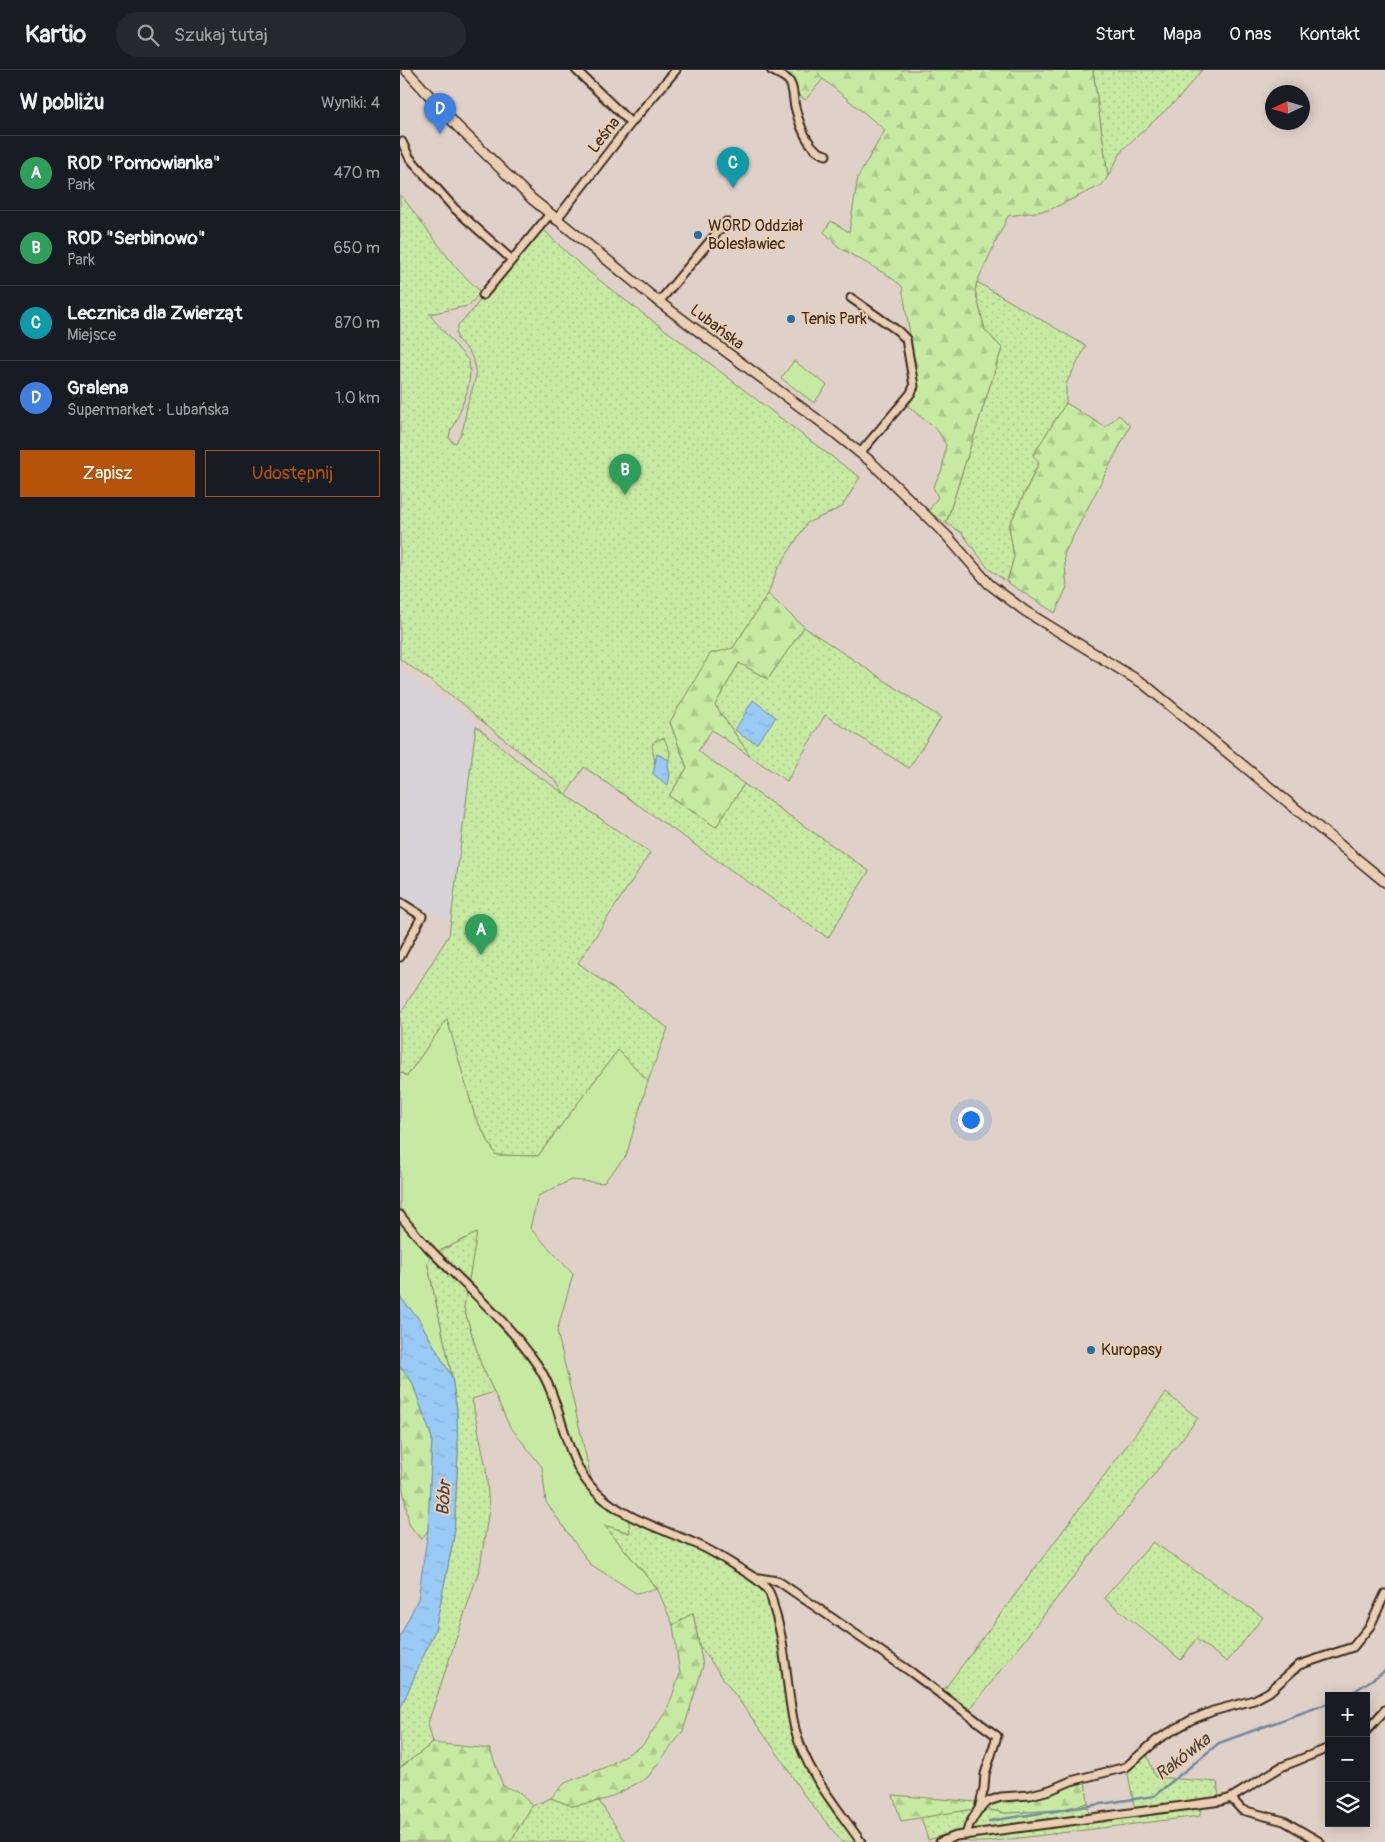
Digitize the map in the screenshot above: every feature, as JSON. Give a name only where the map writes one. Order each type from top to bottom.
[{"type":"street","name":"Lubańska","points":[[406,70],[516,186],[658,302],[870,461],[948,537],[989,584],[1025,611],[1144,684],[1385,882]]},
{"type":"street","points":[[576,70],[631,123]]},
{"type":"street","name":"Leśna","points":[[553,217],[676,70]]},
{"type":"street","points":[[771,70],[788,80],[804,131],[817,151],[826,155]]},
{"type":"street","points":[[402,142],[408,157],[454,208],[511,259]]},
{"type":"street","points":[[483,295],[511,259],[553,217]]},
{"type":"street","points":[[658,302],[726,222]]},
{"type":"street","points":[[852,298],[898,330],[906,339],[914,386],[911,393],[860,453]]},
{"type":"street","points":[[400,902],[422,916],[400,956]]},
{"type":"street","points":[[400,1215],[433,1254],[497,1317],[537,1363],[555,1399],[570,1449],[585,1482],[618,1509],[697,1544],[753,1577],[769,1592],[780,1627],[795,1729],[810,1769],[860,1842]]},
{"type":"street","points":[[753,1577],[778,1581],[903,1667],[997,1736],[984,1774],[984,1788],[978,1810]]},
{"type":"street","points":[[966,1835],[968,1825],[978,1810],[989,1801],[1000,1797],[1030,1795],[1050,1790],[1071,1781],[1126,1768],[1158,1739],[1191,1720],[1213,1710],[1254,1700],[1269,1692],[1298,1665],[1352,1648],[1370,1626],[1385,1594]]},
{"type":"street","points":[[1370,1727],[1385,1710]]},
{"type":"street","points":[[940,1842],[956,1836],[1231,1798],[1281,1767],[1325,1750]]},
{"type":"street","points":[[984,1788],[989,1794],[1000,1797]]},
{"type":"street","points":[[1231,1798],[1242,1810],[1284,1821],[1320,1842]]},
{"type":"shaded area","points":[[400,672],[461,711],[473,720],[476,726],[451,921],[432,912],[424,914],[400,900]]},
{"type":"green space","points":[[769,70],[1093,70],[1108,176],[1102,185],[1049,210],[1008,216],[977,282],[975,290],[985,330],[1002,348],[946,523],[928,512],[938,497],[933,487],[942,470],[946,445],[938,431],[908,406],[919,389],[902,286],[889,276],[840,248],[824,232],[831,221],[849,232],[858,177],[885,130],[823,79],[805,100]]},
{"type":"green space","points":[[1093,70],[1202,70],[1179,98],[1123,149],[1108,176]]},
{"type":"green space","points":[[400,194],[457,269],[481,292],[468,306],[429,314],[468,360],[470,368],[466,393],[454,426],[451,429],[449,437],[451,441],[456,443],[463,429],[467,406],[476,377],[474,362],[470,353],[457,339],[458,325],[472,311],[511,259],[541,227],[574,259],[610,288],[815,445],[860,477],[842,507],[807,523],[777,570],[768,594],[733,648],[670,722],[687,768],[669,796],[716,827],[744,784],[869,871],[828,938],[584,767],[566,795],[650,853],[578,963],[668,1028],[648,1081],[618,1050],[538,1156],[496,1155],[475,1117],[447,1020],[407,1076],[400,1072],[400,1014],[449,935],[476,726],[528,769],[565,794],[556,781],[462,703],[400,659]]},
{"type":"green space","points":[[977,282],[1086,346],[1066,384],[1066,403],[1033,455],[1039,462],[1009,526],[1014,557],[1007,582],[988,568],[962,533],[946,523],[1002,348],[985,330],[975,290]]},
{"type":"green space","points":[[794,361],[827,385],[814,403],[781,378]]},
{"type":"green space","points":[[1066,403],[1105,427],[1119,415],[1130,426],[1064,554],[1067,587],[1055,613],[1007,582],[1014,557],[1009,526],[1039,463],[1033,455]]},
{"type":"green space","points":[[768,594],[804,627],[768,679],[739,663],[715,705],[751,757],[712,730],[698,751],[744,784],[716,827],[669,796],[687,768],[670,722],[710,654],[733,648]]},
{"type":"green space","points":[[804,627],[941,718],[909,768],[825,715],[787,781],[751,757],[715,705],[739,663],[768,679]]},
{"type":"green space","points":[[664,738],[670,752],[669,760],[657,754],[655,764],[652,745],[656,740]]},
{"type":"green space","points":[[447,1019],[475,1117],[496,1155],[538,1156],[618,1050],[648,1081],[626,1156],[603,1183],[571,1180],[538,1196],[530,1228],[573,1274],[557,1331],[594,1491],[628,1514],[630,1533],[604,1525],[657,1589],[636,1593],[590,1564],[546,1502],[542,1467],[509,1425],[481,1364],[464,1308],[477,1233],[433,1254],[427,1262],[452,1377],[418,1318],[400,1297],[400,1072],[407,1076]]},
{"type":"green space","points":[[478,1232],[464,1308],[481,1364],[494,1392],[472,1399],[486,1468],[489,1509],[480,1567],[428,1723],[433,1743],[400,1768],[400,1709],[435,1630],[454,1536],[458,1452],[457,1411],[452,1377],[427,1262],[433,1254]]},
{"type":"green space","points":[[400,1367],[412,1382],[432,1438],[428,1530],[421,1540],[409,1524],[403,1489],[400,1445]]},
{"type":"green space","points":[[1166,1393],[1198,1418],[964,1717],[940,1695]]},
{"type":"green space","points":[[628,1514],[711,1548],[753,1571],[765,1583],[782,1637],[793,1695],[795,1721],[813,1774],[865,1842],[842,1842],[801,1791],[780,1757],[699,1645],[693,1613],[673,1625],[657,1588],[603,1524],[629,1533]]},
{"type":"green space","points":[[1153,1542],[1263,1617],[1227,1662],[1196,1639],[1181,1660],[1104,1598]]},
{"type":"green space","points":[[693,1613],[703,1666],[683,1731],[647,1778],[607,1799],[572,1806],[551,1798],[565,1783],[606,1767],[643,1745],[667,1710],[680,1674],[673,1625]]},
{"type":"green space","points":[[433,1743],[490,1749],[503,1786],[519,1792],[532,1806],[510,1842],[400,1842],[400,1768]]},
{"type":"green space","points":[[1146,1751],[1155,1777],[1217,1782],[1220,1806],[1200,1808],[1200,1816],[986,1842],[969,1842],[957,1831],[928,1840],[921,1817],[980,1808],[1006,1813],[1058,1810],[1088,1803],[1089,1816],[1135,1810],[1127,1769]]},
{"type":"green space","points":[[1085,1780],[1088,1803],[1058,1810],[1006,1813],[980,1808],[901,1821],[893,1795],[977,1802],[1045,1796]]},
{"type":"green space","points":[[551,1798],[572,1806],[599,1801],[626,1842],[510,1842],[532,1806]]},
{"type":"water","points":[[753,700],[776,717],[757,743],[735,730]]},
{"type":"water","points":[[657,754],[669,760],[670,775],[668,785],[653,774]]},
{"type":"water","name":"Bóbr","points":[[400,1297],[418,1318],[452,1377],[457,1411],[458,1452],[454,1536],[435,1630],[400,1709],[400,1636],[418,1599],[428,1530],[432,1438],[412,1382],[400,1367]]},
{"type":"waterway","name":"Rakówka","points":[[1353,1692],[1385,1671]]},
{"type":"waterway","name":"Rakówka","points":[[989,1821],[1154,1796],[1219,1743],[1325,1704]]},
{"type":"place","name":"Gralena","points":[[440,134]]},
{"type":"place","name":"Lecznica dla Zwierząt","points":[[733,188]]},
{"type":"place","name":"WORD Oddział Bolesławiec","points":[[698,235]]},
{"type":"place","name":"Tenis Park","points":[[791,319]]},
{"type":"place","name":"ROD \"Serbinowo\"","points":[[625,495]]},
{"type":"place","name":"ROD \"Pomowianka\"","points":[[481,955]]},
{"type":"place","name":"Kuropasy","points":[[1091,1350]]}]
